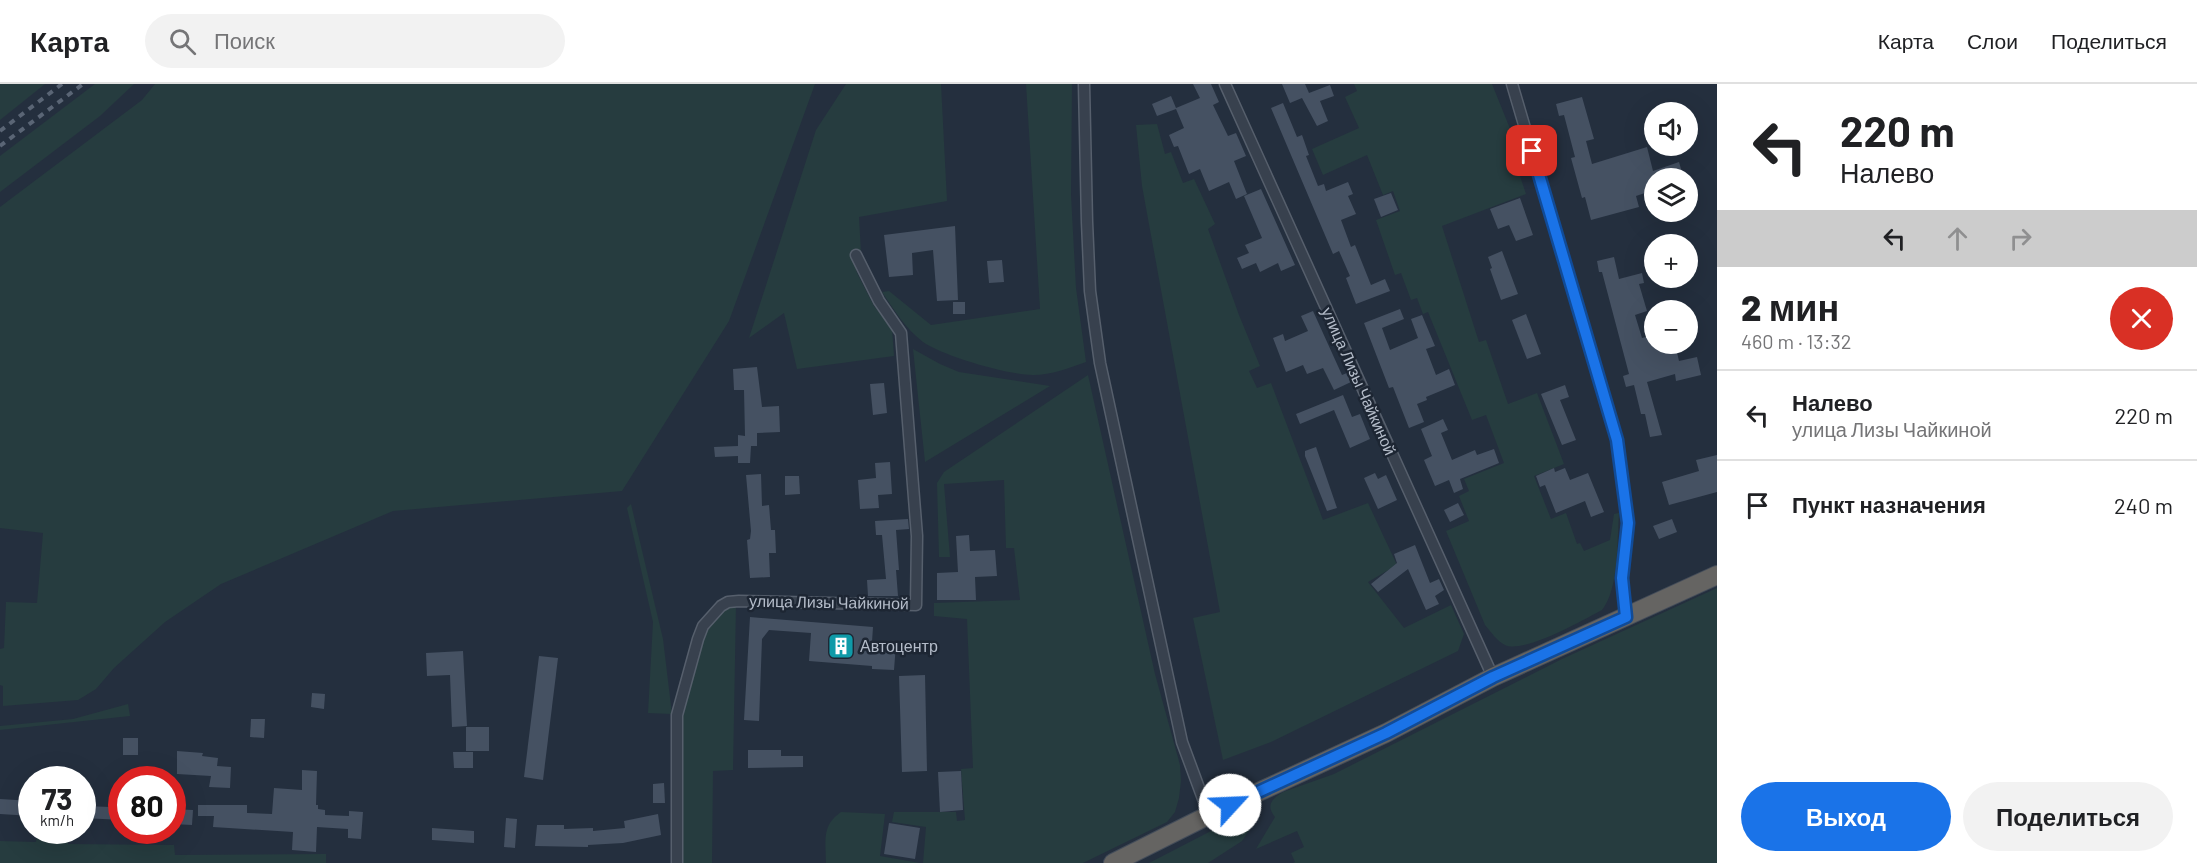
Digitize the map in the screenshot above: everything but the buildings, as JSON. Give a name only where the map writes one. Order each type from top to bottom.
[{"type":"highway","points":[[1113,863],[1209,815],[1386,733],[1493,677],[1717,574]]},
{"type":"street","points":[[1084,84],[1089,268],[1100,363],[1182,742],[1209,815]]},
{"type":"street","name":"улица Лизы Чайкиной","points":[[1225,84],[1493,677]]},
{"type":"street","points":[[1512,84],[1617,440],[1628,523],[1622,578],[1626,617]]},
{"type":"street","name":"улица Лизы Чайкиной","points":[[677,863],[677,715],[698,639],[703,626],[712,616],[728,602],[739,601],[916,605],[917,536],[901,333],[879,301],[856,255]]},
{"type":"green space","points":[[0,84],[45,84],[0,120]]},
{"type":"green space","points":[[95,84],[134,84],[100,116],[0,192],[0,156]]},
{"type":"green space","points":[[155,84],[815,84],[729,321],[622,491],[393,511],[221,584],[165,622],[114,668],[96,689],[78,700],[3,706],[3,686],[0,685],[0,649],[4,648],[6,602],[37,603],[43,533],[0,528],[0,207],[142,100]]},
{"type":"green space","points":[[846,84],[941,84],[947,201],[859,217],[861,253],[852,254],[857,273],[874,306],[892,328],[894,356],[797,369],[784,313],[749,338],[816,130]]},
{"type":"green space","points":[[1026,84],[1072,84],[1071,195],[1076,288],[1086,362],[1040,375],[992,368],[960,359],[932,347],[911,331],[882,292],[889,291],[931,325],[1040,309]]},
{"type":"green space","points":[[1354,84],[1492,84],[1511,131],[1506,134],[1526,194],[1442,226],[1479,342],[1486,340],[1508,404],[1537,393],[1564,464],[1534,476],[1551,519],[1566,513],[1577,544],[1580,543],[1584,551],[1610,540],[1614,514],[1619,513],[1614,577],[1608,601],[1602,610],[1539,641],[1526,645],[1505,645],[1485,625],[1446,531],[1469,521],[1459,496],[1469,491],[1464,479],[1504,463],[1486,415],[1472,420],[1428,312],[1423,314],[1417,298],[1411,300],[1401,273],[1395,275],[1376,220],[1400,211],[1393,191],[1383,195],[1367,155],[1323,175],[1312,149],[1359,128],[1345,97],[1357,91]]},
{"type":"green space","points":[[1157,124],[1165,154],[1171,152],[1183,183],[1194,179],[1215,224],[1208,229],[1260,366],[1249,371],[1257,388],[1271,383],[1323,520],[1368,503],[1397,565],[1368,582],[1404,628],[1451,605],[1464,634],[1458,651],[1271,742],[1223,760],[1193,618],[1220,612],[1142,186],[1136,125]]},
{"type":"green space","points":[[913,349],[959,372],[1050,386],[925,462]]},
{"type":"green space","points":[[1088,375],[1155,674],[1180,765],[1181,781],[1175,812],[1167,822],[1083,863],[923,863],[926,827],[892,822],[894,812],[956,812],[957,821],[965,820],[961,769],[973,768],[967,619],[934,616],[934,603],[1020,600],[1014,548],[1006,548],[1004,480],[944,484],[950,557],[939,557],[937,483],[944,472]]},
{"type":"green space","points":[[631,504],[663,639],[672,714],[648,713],[653,622],[627,508]]},
{"type":"green space","points":[[1717,588],[1717,863],[1293,863],[1295,862],[1291,853],[1304,847],[1297,831],[1256,849],[1275,817],[1271,803],[1283,792],[1334,774],[1562,659]]},
{"type":"green space","points":[[736,604],[733,770],[713,771],[712,863],[682,863],[683,710],[688,678],[709,624],[727,608]]},
{"type":"green space","points":[[128,704],[130,716],[0,730],[0,726],[73,719]]},
{"type":"green space","points":[[841,812],[885,814],[880,856],[920,863],[826,863],[827,828]]},
{"type":"green space","points":[[1240,816],[1246,816],[1254,823],[1242,841],[1208,863],[1149,863]]},
{"type":"green space","points":[[0,841],[18,842],[18,844],[174,845],[175,855],[326,854],[326,863],[0,863]]},
{"type":"railway","points":[[0,131],[62,84]]},
{"type":"railway","points":[[0,146],[83,84]]},
{"type":"place","name":"Автоцентр","points":[[841,646]]},
{"type":"route","points":[[1230,805],[1386,733],[1493,677],[1626,617],[1622,578],[1628,523],[1617,440],[1532,151]]}]
